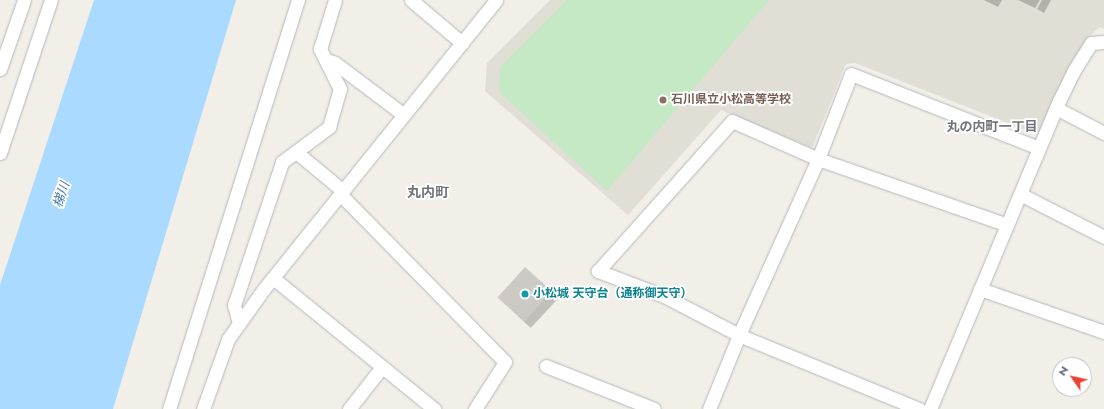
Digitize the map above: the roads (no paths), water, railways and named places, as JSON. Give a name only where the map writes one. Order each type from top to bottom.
[{"type":"street","points":[[0,69],[24,0]]},
{"type":"street","points":[[0,153],[51,0]]},
{"type":"street","points":[[169,409],[298,0]]},
{"type":"street","points":[[239,323],[234,306],[282,162],[329,127],[340,89],[320,49],[335,0]]},
{"type":"street","points":[[411,0],[462,42]]},
{"type":"street","points":[[203,409],[228,339],[239,323],[273,278],[496,0]]},
{"type":"street","points":[[930,409],[1039,148],[1073,72],[1091,43],[1104,42]]},
{"type":"street","points":[[326,60],[335,63],[404,114]]},
{"type":"street","points":[[709,409],[739,335],[818,159],[851,74],[1039,148]]},
{"type":"street","points":[[1056,108],[1104,132]]},
{"type":"street","points":[[918,409],[739,335],[664,296],[598,271],[732,121],[818,159],[1007,225]]},
{"type":"street","points":[[296,152],[342,192],[506,362],[475,409]]},
{"type":"street","points":[[1020,194],[1104,237]]},
{"type":"street","points":[[273,278],[434,409]]},
{"type":"street","points":[[980,289],[1104,332]]},
{"type":"street","points":[[546,366],[654,409]]},
{"type":"street","points":[[349,409],[382,367]]},
{"type":"water","name":"梯川","points":[[94,0],[236,0],[113,409],[0,409],[0,285]]},
{"type":"place","name":"石川県立小松高等学校","points":[[663,100]]},
{"type":"place","name":"小松城 天守台（通称御天守）","points":[[525,294]]},
{"type":"district","name":"丸の内町一丁目","points":[[992,127]]},
{"type":"district","name":"丸内町","points":[[428,192]]}]
